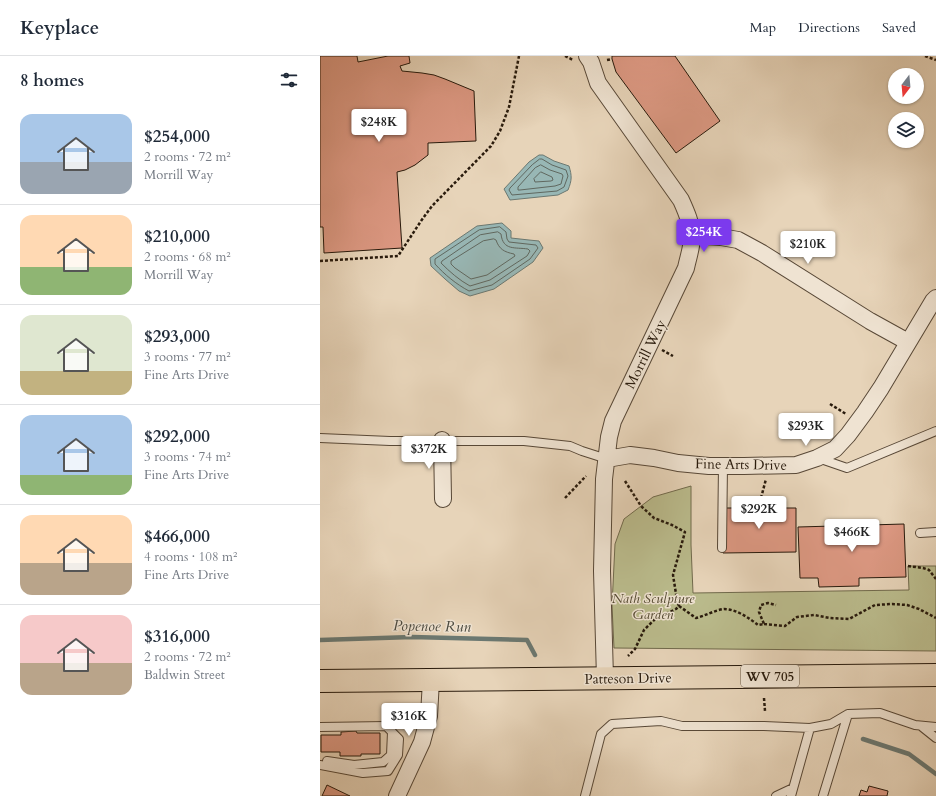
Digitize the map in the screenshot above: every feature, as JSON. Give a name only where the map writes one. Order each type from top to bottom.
[{"type":"main road","name":"Patteson Drive","points":[[320,681],[936,675]]},
{"type":"street","name":"Morrill Way","points":[[594,58],[598,83],[681,200],[688,215],[692,235],[686,268],[613,421],[604,480],[602,571],[605,678]]},
{"type":"street","points":[[692,235],[738,240],[762,252],[870,321],[908,342]]},
{"type":"street","name":"Fine Arts Drive","points":[[607,459],[630,455],[678,463],[709,466],[796,465],[817,458],[835,449],[848,435],[873,400],[936,298]]},
{"type":"street","points":[[442,440],[443,499]]},
{"type":"street","points":[[396,796],[422,742],[429,716],[431,680]]},
{"type":"lane","points":[[817,458],[847,468],[936,431]]},
{"type":"lane","points":[[320,438],[390,441],[524,441],[570,446],[607,459]]},
{"type":"lane","points":[[722,548],[723,465]]},
{"type":"lane","points":[[920,533],[936,532]]},
{"type":"lane","points":[[823,796],[848,714]]},
{"type":"lane","points":[[584,796],[601,734],[612,724],[661,721],[682,726],[764,726],[810,728],[831,724],[848,714],[880,714],[915,725],[936,726]]},
{"type":"lane","points":[[919,725],[936,738]]},
{"type":"lane","points":[[320,727],[386,726],[399,739],[398,755],[388,771],[363,773],[320,765]]},
{"type":"lane","points":[[776,796],[792,792],[810,728]]},
{"type":"lane","points":[[320,761],[323,760],[354,765],[383,762],[391,755],[392,732]]},
{"type":"path","points":[[320,261],[398,256],[432,206],[491,146],[500,131],[509,107],[519,56]]},
{"type":"path","points":[[925,56],[936,60]]},
{"type":"path","points":[[594,58],[612,59]]},
{"type":"path","points":[[660,349],[673,356]]},
{"type":"path","points":[[830,404],[851,417]]},
{"type":"path","points":[[565,498],[586,476]]},
{"type":"path","points":[[761,498],[767,476]]},
{"type":"path","points":[[625,481],[641,506],[654,518],[685,532],[673,575],[679,606],[696,618],[724,609],[738,612],[758,625],[764,624],[785,626],[797,617],[814,615],[849,619],[875,605],[892,604],[919,609],[936,618]]},
{"type":"path","points":[[908,566],[929,570],[936,579]]},
{"type":"path","points":[[764,624],[759,612],[761,605],[768,603],[776,605]]},
{"type":"path","points":[[628,656],[635,649],[644,630],[654,620],[679,606]]},
{"type":"path","points":[[764,698],[765,711]]},
{"type":"green space","name":"Nath Sculpture Garden","points":[[691,486],[693,593],[909,590],[908,566],[936,566],[936,651],[614,648],[612,606],[615,544],[624,519],[653,497]]},
{"type":"water","points":[[539,155],[543,155],[554,161],[569,166],[571,178],[568,190],[558,195],[510,200],[504,189],[529,162]]},
{"type":"water","points":[[502,223],[511,231],[511,238],[539,241],[543,248],[533,262],[494,289],[470,296],[459,291],[431,266],[430,258],[477,226]]},
{"type":"building","points":[[320,56],[357,56],[358,62],[388,56],[409,56],[410,63],[400,66],[402,71],[434,75],[474,91],[476,141],[428,143],[428,155],[415,165],[397,172],[402,248],[324,253],[323,227],[320,227]]},
{"type":"building","points":[[612,56],[675,56],[720,121],[676,153],[616,72]]},
{"type":"building","points":[[723,508],[796,508],[796,552],[723,553]]},
{"type":"building","points":[[904,524],[906,577],[859,578],[859,586],[819,587],[818,578],[800,578],[798,527]]},
{"type":"building","points":[[356,731],[357,733],[380,733],[380,754],[340,756],[340,752],[321,752],[321,735],[341,735],[341,732]]},
{"type":"building","points":[[327,785],[350,796],[322,796]]},
{"type":"building","points":[[869,786],[888,791],[887,796],[859,796],[861,790],[867,792]]},
{"type":"waterway","name":"Popenoe Run","points":[[320,640],[412,637],[527,640],[535,655]]},
{"type":"waterway","name":"Popenoe Run","points":[[863,739],[909,754],[936,774]]}]
